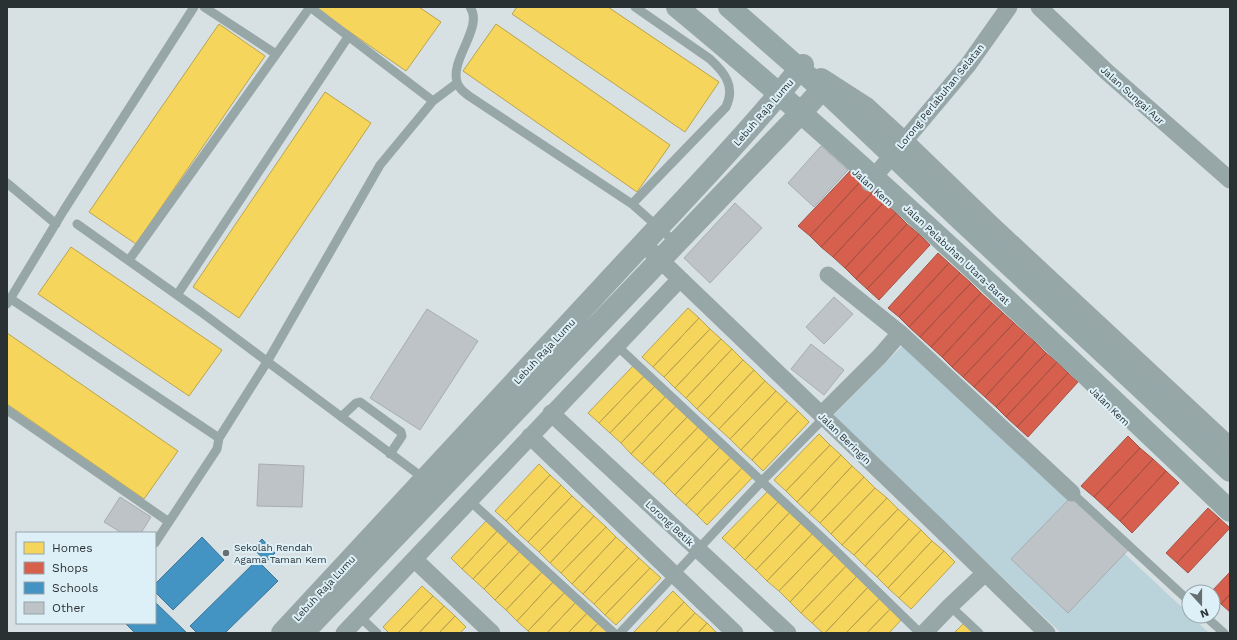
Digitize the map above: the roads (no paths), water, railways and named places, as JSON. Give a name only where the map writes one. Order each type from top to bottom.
[{"type":"main road","name":"Jalan Pelabuhan Utara-Barat","points":[[677,7],[742,61],[975,270],[1230,511]]},
{"type":"main road","points":[[729,7],[828,94],[1230,471]]},
{"type":"street","name":"Jalan Kem","points":[[667,7],[684,20],[869,183],[1068,366],[1230,520]]},
{"type":"street","points":[[742,7],[803,65],[827,84],[866,108],[989,225],[1230,449]]},
{"type":"street","name":"Lorong Perlabuhan Selatan","points":[[869,183],[968,65],[1009,7]]},
{"type":"street","name":"Jalan Sungai Aur","points":[[1040,7],[1107,72],[1230,180]]},
{"type":"street","name":"Lebuh Raja Lumu","points":[[303,633],[643,243],[775,100],[803,65]]},
{"type":"street","name":"Lebuh Raja Lumu","points":[[282,633],[660,260],[827,84]]},
{"type":"street","name":"Jalan Beringin","points":[[643,243],[1047,633]]},
{"type":"street","points":[[828,275],[900,333],[1072,493]]},
{"type":"street","points":[[344,633],[470,501],[551,413],[680,279]]},
{"type":"street","points":[[822,416],[900,333]]},
{"type":"street","name":"Lorong Betik","points":[[551,413],[788,633]]},
{"type":"street","points":[[530,436],[735,633]]},
{"type":"street","points":[[414,559],[492,633]]},
{"type":"street","points":[[924,633],[985,573]]},
{"type":"lane","points":[[194,7],[56,224],[9,302],[219,438]]},
{"type":"lane","points":[[204,7],[276,54]]},
{"type":"lane","points":[[129,260],[310,7],[433,101]]},
{"type":"lane","points":[[470,7],[474,18],[456,74],[457,83],[461,90],[632,204],[676,243]]},
{"type":"lane","points":[[632,204],[726,107],[730,99],[729,84],[718,67],[710,59],[635,7]]},
{"type":"lane","points":[[177,295],[348,36]]},
{"type":"lane","points":[[156,542],[217,449],[219,438],[267,362],[380,165],[433,101],[457,83]]},
{"type":"lane","points":[[7,183],[56,224]]},
{"type":"lane","points":[[77,224],[177,295],[432,485]]},
{"type":"lane","points":[[616,345],[920,633]]},
{"type":"lane","points":[[341,417],[356,403],[360,402],[401,432],[402,436],[390,454]]},
{"type":"lane","points":[[7,410],[169,522]]},
{"type":"lane","points":[[620,633],[822,416]]},
{"type":"lane","points":[[1072,493],[1181,594]]},
{"type":"lane","points":[[470,501],[614,633]]},
{"type":"lane","points":[[950,606],[979,633]]},
{"type":"lane","points":[[359,616],[377,633]]},
{"type":"lane","points":[[1214,624],[1224,633]]},
{"type":"place","name":"Sekolah Rendah Agama Taman Kem","points":[[226,553]]}]
